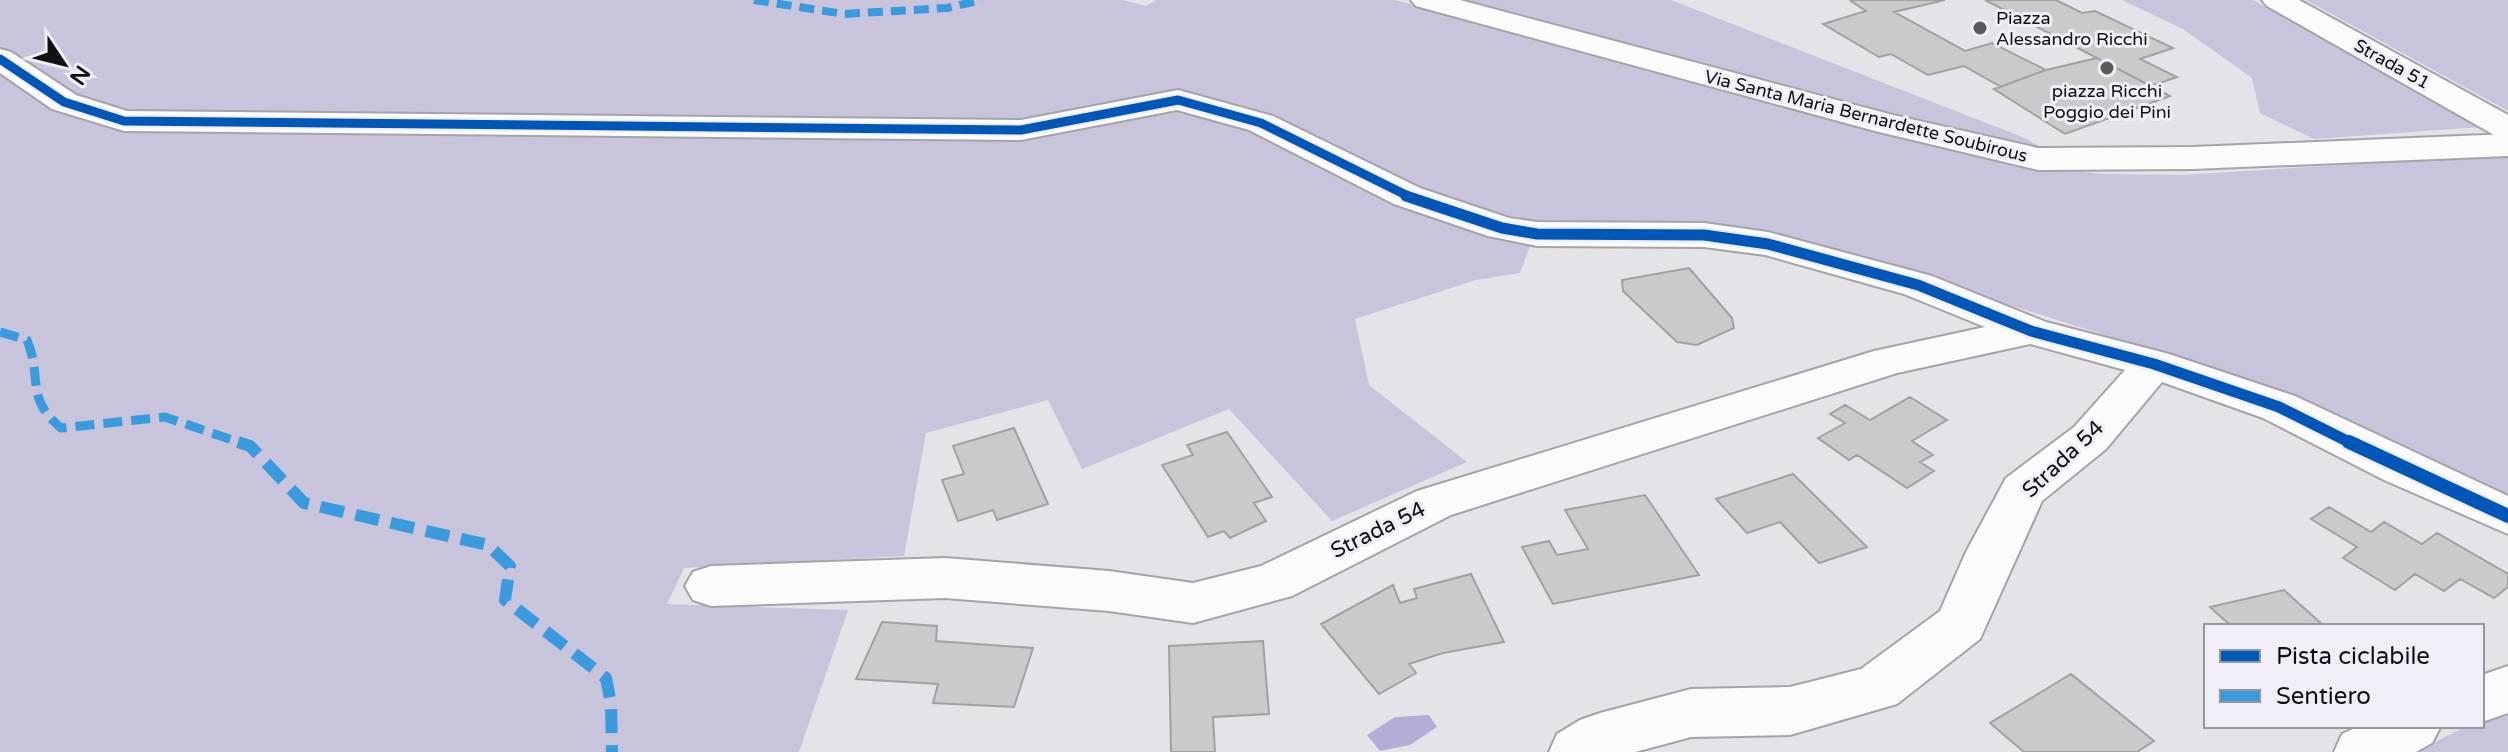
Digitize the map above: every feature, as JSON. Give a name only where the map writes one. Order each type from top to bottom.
[{"type":"street","name":"Via Santa Maria Bernardette Soubirous","points":[[1426,0],[1887,124],[2038,159],[2179,159],[2508,145]]},
{"type":"street","name":"Strada 51","points":[[2277,0],[2508,129]]},
{"type":"street","points":[[0,59],[64,102],[124,121],[1021,130],[1178,100],[1261,123],[1407,196],[1502,228],[1537,234],[1704,235],[1768,244],[1918,285],[2031,331],[2154,364],[2279,407],[2427,481],[2508,516]]},
{"type":"street","name":"Strada 54","points":[[711,586],[945,578],[1109,591],[1193,603],[1274,582],[1434,503],[1889,361],[2031,331]]},
{"type":"street","name":"Strada 54","points":[[1578,752],[1600,737],[1691,713],[1790,711],[1877,688],[1961,624],[1991,552],[2023,490],[2090,438],[2154,364]]},
{"type":"street","points":[[2484,698],[2508,689]]},
{"type":"street","points":[[2363,752],[2408,728]]},
{"type":"shaded area","points":[[0,0],[1123,0],[1146,6],[1156,0],[1395,0],[1692,81],[2032,167],[2104,174],[2182,175],[2508,155],[2508,505],[2142,347],[1931,280],[1827,251],[1537,226],[1520,273],[1476,280],[1355,319],[1369,385],[1467,462],[1332,521],[1229,409],[1082,469],[1048,400],[926,433],[904,556],[684,568],[667,604],[848,610],[799,752],[0,752]]},
{"type":"shaded area","points":[[1451,0],[1671,0],[2025,138],[2053,154],[1955,132],[1920,119],[1894,117]]},
{"type":"shaded area","points":[[2122,0],[2253,0],[2481,127],[2314,139],[2260,113],[2252,78],[2183,29]]},
{"type":"shaded area","points":[[2306,0],[2508,0],[2508,111]]},
{"type":"shaded area","points":[[2508,707],[2508,752],[2415,752],[2463,728],[2484,728],[2484,718]]},
{"type":"shaded area","points":[[1429,715],[1437,727],[1410,745],[1380,751],[1367,735],[1395,717]]},
{"type":"building","name":"piazza Ricchi Poggio dei Pini","points":[[1945,0],[1894,12],[1965,51],[1992,43],[2046,70],[2097,58],[1985,0],[2056,0],[2082,13],[2095,11],[2173,48],[2140,59],[2177,77],[2151,86],[2170,96],[2065,134],[1994,89],[2001,87],[1964,66],[1928,75],[1891,54],[1879,57],[1823,24],[1866,11],[1851,1]]},
{"type":"building","points":[[2097,58],[2170,96],[2065,134],[1994,89],[2046,70]]},
{"type":"building","points":[[1689,268],[1732,318],[1734,328],[1697,345],[1677,342],[1623,291],[1622,280]]},
{"type":"building","points":[[1910,397],[1947,420],[1912,441],[1933,455],[1920,462],[1934,471],[1907,488],[1857,455],[1849,460],[1818,438],[1845,423],[1830,414],[1845,405],[1870,420]]},
{"type":"building","points":[[1014,428],[1048,504],[997,520],[993,510],[958,521],[942,480],[964,474],[953,446]]},
{"type":"building","points":[[1227,432],[1272,497],[1254,503],[1266,521],[1230,538],[1224,531],[1208,537],[1162,465],[1193,455],[1187,445]]},
{"type":"building","points":[[1793,474],[1867,547],[1819,563],[1780,522],[1747,533],[1716,499]]},
{"type":"building","points":[[1645,495],[1699,575],[1553,604],[1522,547],[1549,541],[1557,555],[1588,549],[1565,510]]},
{"type":"building","points":[[2329,507],[2371,532],[2384,522],[2422,544],[2437,533],[2508,574],[2508,587],[2494,598],[2460,579],[2444,591],[2415,574],[2395,590],[2343,558],[2357,547],[2311,519]]},
{"type":"building","points":[[1471,574],[1504,642],[1443,653],[1409,664],[1416,673],[1379,694],[1321,624],[1393,585],[1400,603],[1417,598],[1414,589]]},
{"type":"building","points":[[2284,590],[2322,624],[2229,624],[2210,607]]},
{"type":"building","points":[[882,622],[937,626],[936,641],[1033,648],[1014,707],[933,703],[938,684],[856,679]]},
{"type":"building","points":[[1263,641],[1269,714],[1213,717],[1215,752],[1171,752],[1169,646]]},
{"type":"building","points":[[2071,674],[2154,741],[2137,752],[2024,752],[1990,723]]},
{"type":"marked path","points":[[754,0],[844,14],[947,8],[982,0]]},
{"type":"marked path","points":[[0,332],[27,340],[35,365],[35,386],[40,407],[61,428],[165,417],[250,446],[304,503],[488,545],[510,566],[505,600],[606,678],[611,704],[612,752]]},
{"type":"cycle path","points":[[0,59],[64,102],[124,121],[1021,130],[1178,100],[1261,123],[1407,196],[1502,228],[1537,234],[1704,235],[1768,244],[1918,285],[2031,331],[2154,364],[2279,407],[2401,468],[2508,516]]},
{"type":"place","name":"Piazza Alessandro Ricchi","points":[[1980,28]]},
{"type":"place","name":"piazza Ricchi Poggio dei Pini","points":[[2107,68]]}]
